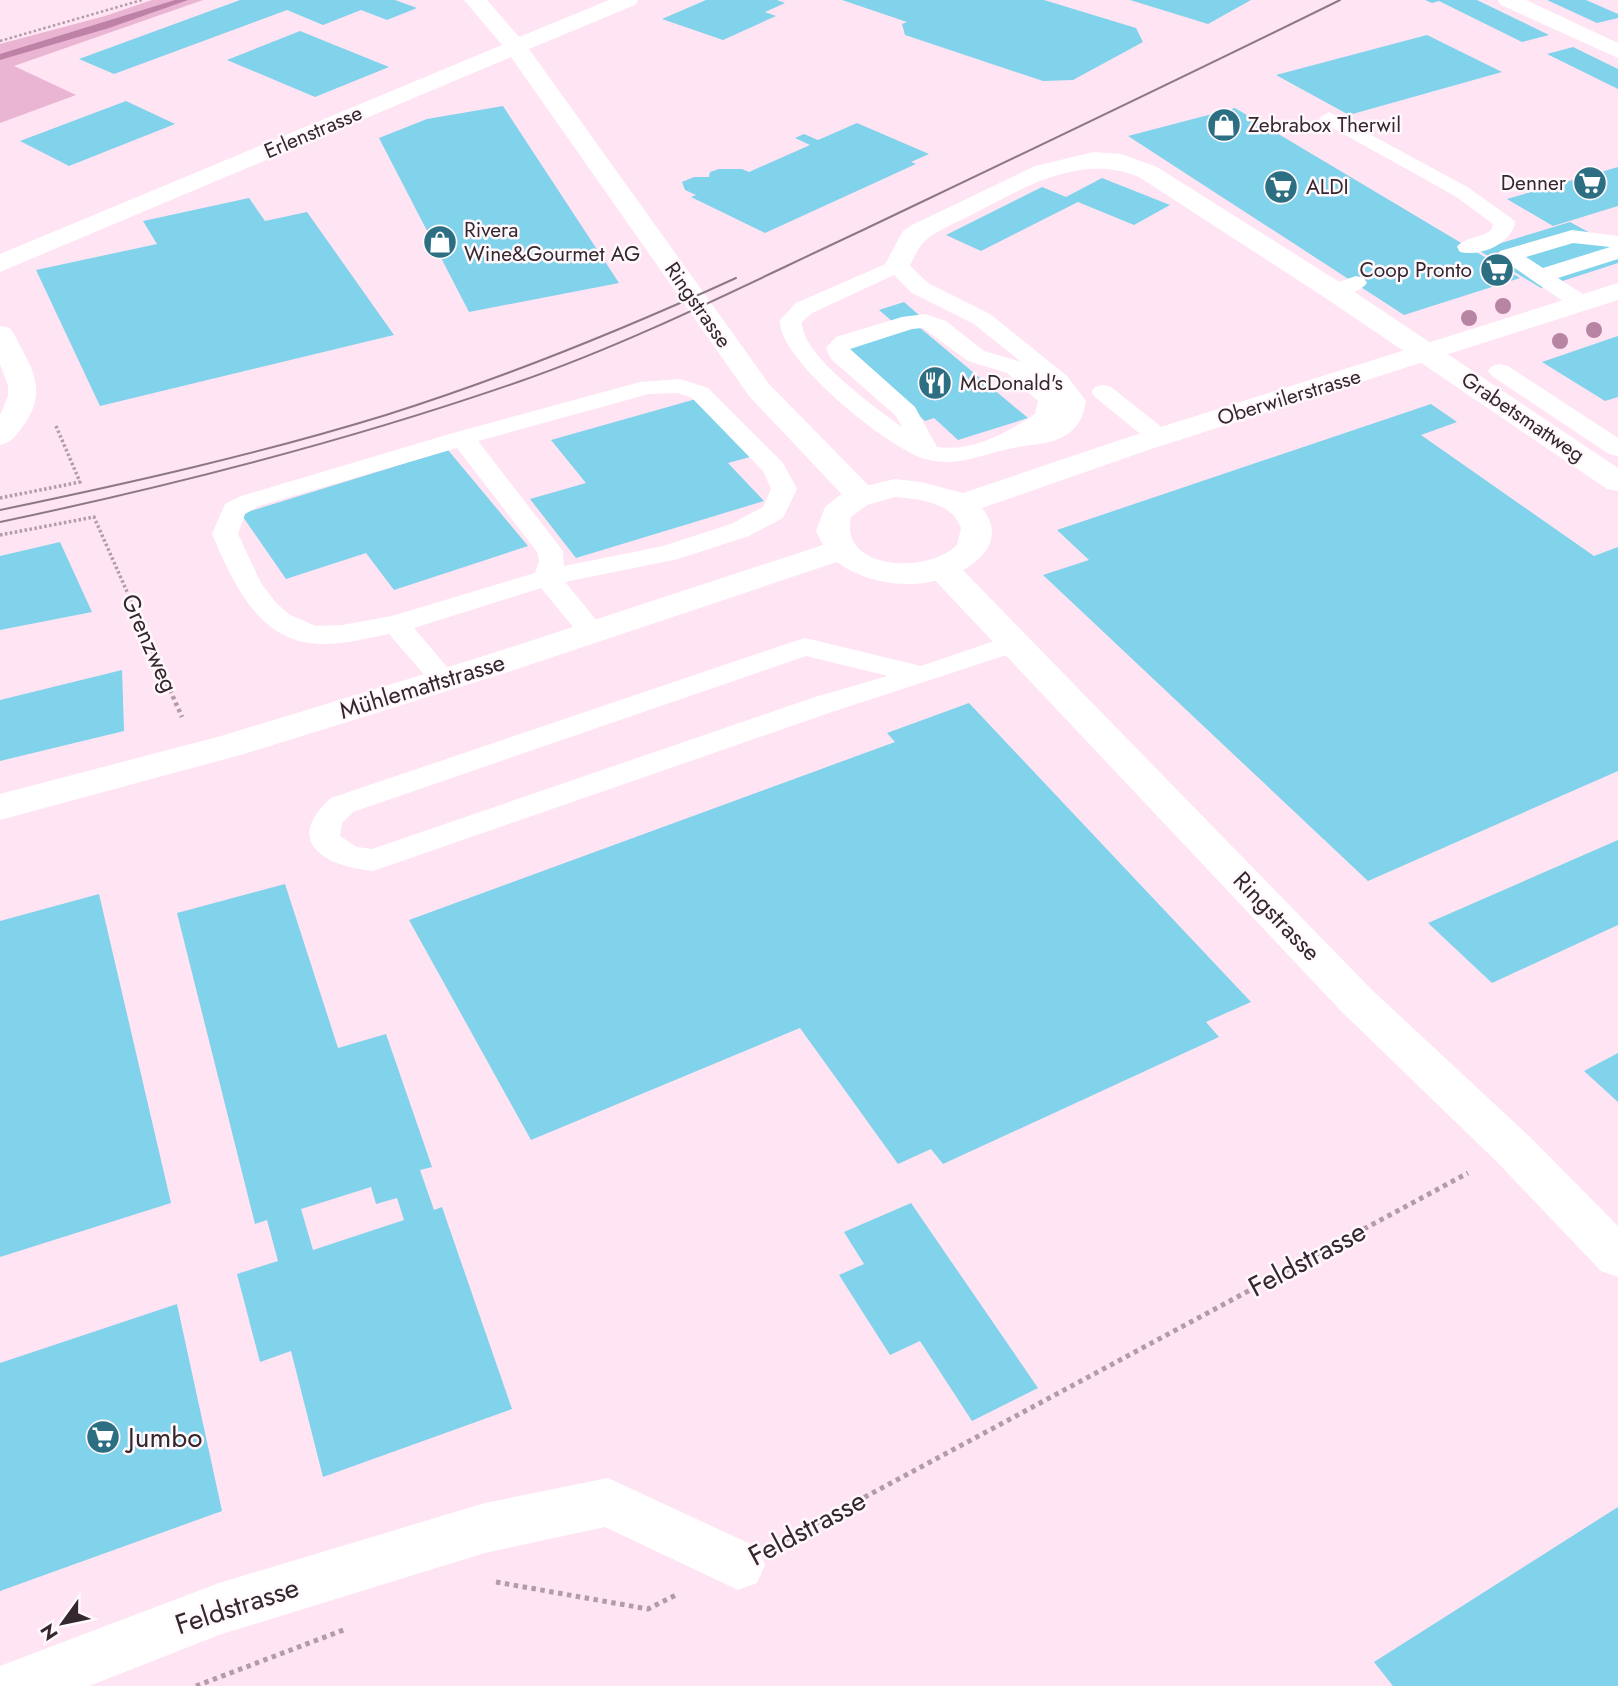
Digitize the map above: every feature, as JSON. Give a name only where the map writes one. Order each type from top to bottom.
[{"type":"street","name":"Ringstrasse","points":[[475,0],[516,46],[759,390],[861,496]]},
{"type":"street","name":"Erlenstrasse","points":[[0,264],[627,0]]},
{"type":"street","points":[[1509,0],[1618,51]]},
{"type":"street","name":"Grabetsmattweg","points":[[897,266],[912,237],[921,231],[1044,171],[1082,160],[1117,161],[1148,172],[1345,287],[1427,353],[1618,482]]},
{"type":"street","name":"Oberwilerstrasse","points":[[960,505],[1159,437],[1618,291]]},
{"type":"street","points":[[0,334],[25,388],[19,413],[0,436]]},
{"type":"street","points":[[895,488],[913,489],[931,492],[960,505],[973,517],[978,532],[974,546],[962,559],[942,568],[924,572],[885,572],[852,560],[840,550],[832,538],[831,526],[836,514],[846,504],[861,496],[895,488]]},
{"type":"street","name":"Mühlemattstrasse","points":[[0,807],[231,745],[444,680],[840,550]]},
{"type":"street","name":"Ringstrasse","points":[[942,568],[1357,1001],[1513,1149],[1618,1257]]},
{"type":"street","name":"Feldstrasse","points":[[18,1686],[219,1609],[485,1528],[608,1502],[738,1565]]},
{"type":"lane","points":[[1329,118],[1462,192],[1504,222],[1504,230],[1498,237],[1468,247]]},
{"type":"lane","points":[[1581,303],[1508,256],[1572,236],[1618,242]]},
{"type":"lane","points":[[1541,276],[1618,252]]},
{"type":"lane","points":[[897,266],[920,288],[958,304],[982,319],[1059,382],[1074,401],[1070,420],[1058,430],[1039,437],[1009,441],[961,454],[941,455],[927,452],[883,426],[817,368],[791,331],[791,320],[804,308],[897,266]]},
{"type":"lane","points":[[927,452],[906,412],[839,354],[838,348],[844,342],[910,322],[925,321],[938,326],[976,356],[1015,368],[1051,399],[1046,418],[1009,441]]},
{"type":"lane","points":[[1500,371],[1618,449]]},
{"type":"lane","points":[[680,386],[700,393],[774,468],[784,489],[774,512],[740,530],[669,553],[547,578],[396,624],[316,635],[276,620],[253,595],[225,534],[234,510],[250,501],[462,438],[648,387],[680,386]]},
{"type":"lane","points":[[1103,392],[1159,437]]},
{"type":"lane","points":[[462,438],[550,551],[552,561],[547,578]]},
{"type":"lane","points":[[547,578],[593,633]]},
{"type":"lane","points":[[396,624],[444,680]]},
{"type":"lane","points":[[922,676],[805,647],[342,805],[326,821],[323,834],[328,845],[340,855],[352,859],[373,860],[825,704],[922,676],[1016,643]]},
{"type":"path","points":[[0,41],[142,0]]},
{"type":"path","points":[[0,498],[80,482]]},
{"type":"path","name":"Grenzweg","points":[[0,535],[94,516],[184,721],[231,745]]},
{"type":"path","name":"Feldstrasse","points":[[738,1565],[1513,1149]]},
{"type":"path","points":[[492,1581],[648,1609],[738,1565]]},
{"type":"path","points":[[196,1686],[351,1628]]},
{"type":"shaded area","points":[[152,0],[203,0],[14,66],[76,95],[0,123],[0,44],[105,16]]},
{"type":"building","points":[[240,0],[395,0],[417,8],[387,20],[361,10],[323,25],[287,10],[114,74],[79,59]]},
{"type":"building","points":[[706,0],[777,0],[785,3],[765,12],[776,16],[723,40],[662,19]]},
{"type":"building","points":[[842,0],[1044,0],[1136,28],[1143,42],[1073,80],[1043,81],[905,35],[902,24],[907,22]]},
{"type":"building","points":[[1130,0],[1251,0],[1208,24]]},
{"type":"building","points":[[1425,0],[1477,0],[1549,35],[1522,42],[1439,1],[1432,3]]},
{"type":"building","points":[[1547,0],[1586,0],[1618,14],[1618,18],[1597,23]]},
{"type":"building","points":[[300,31],[389,67],[315,97],[227,60]]},
{"type":"building","points":[[1427,35],[1502,72],[1349,115],[1276,75]]},
{"type":"building","points":[[1573,47],[1618,69],[1618,89],[1547,54]]},
{"type":"building","points":[[126,101],[175,124],[69,166],[20,141]]},
{"type":"building","points":[[503,106],[619,283],[469,312],[379,138],[427,119]]},
{"type":"building","points":[[1235,108],[1520,278],[1404,315],[1128,136]]},
{"type":"building","points":[[857,123],[929,154],[911,162],[916,164],[765,233],[691,197],[696,195],[685,190],[682,182],[694,177],[709,177],[710,172],[719,169],[742,169],[749,172],[810,145],[795,138],[804,134],[818,140]]},
{"type":"building","name":"Denner","points":[[1618,167],[1618,206],[1553,226],[1507,199]]},
{"type":"building","points":[[1102,178],[1170,205],[1134,225],[1078,202],[981,251],[946,235],[1042,187],[1066,197]]},
{"type":"building","points":[[249,198],[265,221],[307,212],[394,335],[100,406],[36,270],[157,244],[143,221]]},
{"type":"building","points":[[1570,222],[1618,248],[1618,263],[1541,288],[1478,250]]},
{"type":"building","points":[[904,302],[919,315],[893,322],[879,310]]},
{"type":"building","name":"McDonald's","points":[[919,327],[1028,418],[958,440],[934,418],[925,421],[843,348]]},
{"type":"building","points":[[1618,336],[1618,397],[1605,401],[1542,362]]},
{"type":"building","points":[[696,399],[750,457],[728,463],[764,501],[576,558],[530,499],[586,483],[551,440]]},
{"type":"building","points":[[1431,404],[1457,422],[1421,435],[1594,556],[1618,547],[1618,771],[1368,881],[1043,575],[1089,560],[1057,530]]},
{"type":"building","points":[[448,450],[528,546],[394,590],[366,553],[286,579],[241,514]]},
{"type":"building","points":[[60,542],[92,612],[0,630],[0,556]]},
{"type":"building","points":[[122,670],[124,731],[0,761],[0,700]]},
{"type":"building","points":[[969,703],[1251,1002],[1206,1022],[1219,1037],[943,1164],[931,1149],[898,1164],[800,1028],[531,1140],[409,920],[895,742],[887,733]]},
{"type":"building","points":[[1618,840],[1618,925],[1492,983],[1428,923]]},
{"type":"building","points":[[285,884],[338,1048],[386,1034],[432,1167],[420,1170],[434,1210],[442,1207],[512,1409],[323,1477],[291,1351],[260,1362],[237,1274],[278,1261],[267,1220],[255,1224],[177,913]],"holes":[[[371,1187],[376,1204],[397,1198],[404,1220],[313,1250],[301,1209]]]},
{"type":"building","points":[[99,894],[171,1203],[0,1257],[0,921]]},
{"type":"building","points":[[1618,1053],[1618,1102],[1584,1071]]},
{"type":"building","points":[[911,1203],[1038,1388],[972,1421],[920,1341],[890,1355],[839,1275],[864,1264],[844,1232]]},
{"type":"building","name":"Jumbo","points":[[177,1304],[222,1511],[0,1591],[0,1363]]},
{"type":"building","points":[[1618,1507],[1618,1686],[1393,1686],[1374,1662]]},
{"type":"waterway","points":[[0,57],[184,0]]},
{"type":"tram line","points":[[0,522],[131,493],[326,442],[390,424],[562,366],[735,291],[1340,0]]},
{"type":"tram line","points":[[0,510],[194,467],[386,415],[563,352],[736,278]]},
{"type":"place","name":"Zebrabox Therwil","points":[[1224,125]]},
{"type":"place","name":"Denner","points":[[1590,183]]},
{"type":"place","name":"ALDI","points":[[1281,187]]},
{"type":"place","name":"Rivera Wine&Gourmet AG","points":[[440,242]]},
{"type":"place","name":"Coop Pronto","points":[[1497,270]]},
{"type":"place","name":"McDonald's","points":[[935,383]]},
{"type":"place","name":"Jumbo","points":[[103,1437]]}]
